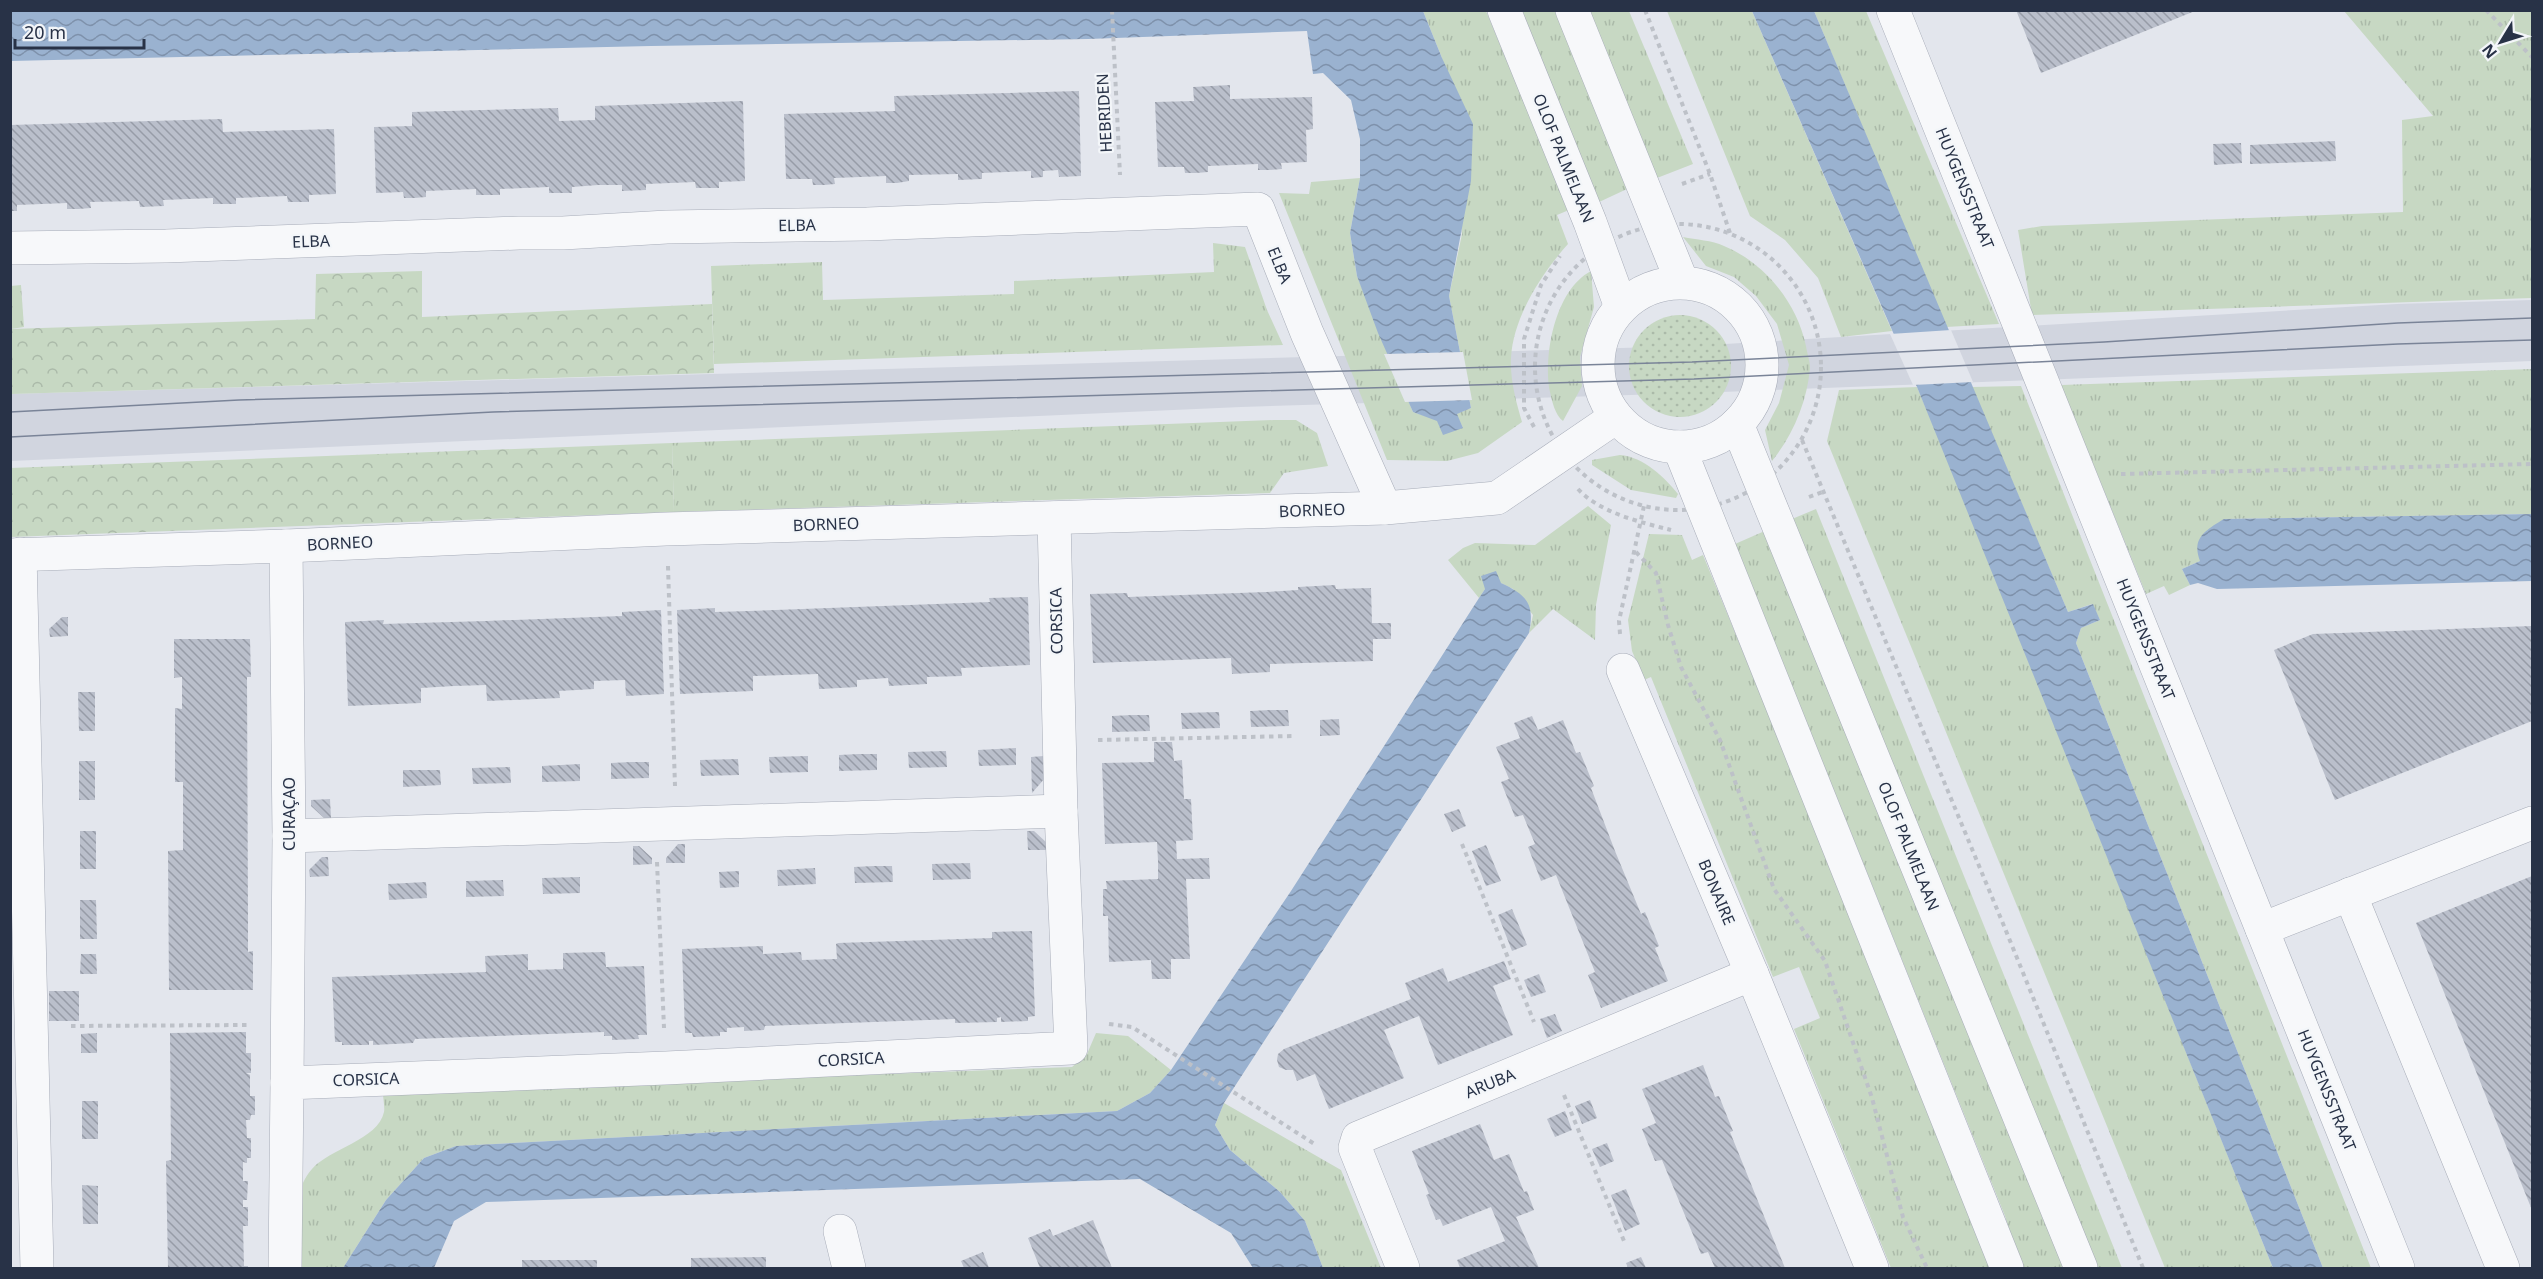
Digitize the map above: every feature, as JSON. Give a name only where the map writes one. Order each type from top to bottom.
[{"type":"street","name":"OLOF PALMELAAN","points":[[1504,10],[1621,307]]},
{"type":"street","points":[[1572,10],[1682,282]]},
{"type":"street","name":"HUYGENSSTRAAT","points":[[1893,10],[2398,1269]]},
{"type":"street","name":"ELBA","points":[[10,248],[136,247],[563,233],[667,227],[867,224],[1258,209],[1308,333],[1385,508]]},
{"type":"street","points":[[1682,282],[1712,290],[1739,308],[1752,325],[1760,345],[1762,366],[1758,388],[1750,407],[1737,424],[1710,441],[1679,447],[1645,439],[1616,417],[1599,381],[1598,361],[1600,341],[1609,323],[1621,307],[1634,296],[1649,288],[1682,282]]},
{"type":"street","name":"BORNEO","points":[[15,554],[286,546],[666,529],[1385,508],[1497,498],[1616,417]]},
{"type":"street","name":"OLOF PALMELAAN","points":[[1737,424],[2081,1269]]},
{"type":"street","points":[[1679,447],[2007,1269]]},
{"type":"street","name":"CORSICA","points":[[287,1083],[666,1068],[1071,1048],[1060,811],[1054,518]]},
{"type":"street","name":"CURAÇAO","points":[[286,546],[289,836],[287,1083]]},
{"type":"street","points":[[15,554],[31,1026],[36,1269]]},
{"type":"street","name":"BONAIRE","points":[[1623,670],[1752,974],[1872,1269]]},
{"type":"street","points":[[289,836],[1060,811]]},
{"type":"street","points":[[2262,929],[2532,823]]},
{"type":"street","points":[[2350,894],[2503,1269]]},
{"type":"street","name":"ARUBA","points":[[1355,1148],[1358,1138],[1752,974]]},
{"type":"street","points":[[285,1269],[287,1083]]},
{"type":"street","points":[[1355,1148],[1403,1269]]},
{"type":"street","points":[[840,1231],[849,1269]]},
{"type":"path","name":"HEBRIDEN","points":[[1112,10],[1122,214]]},
{"type":"path","points":[[1645,10],[1710,174],[1730,234]]},
{"type":"path","points":[[2486,10],[2532,57]]},
{"type":"path","points":[[1660,225],[1695,225],[1730,234],[1755,247],[1776,264],[1794,284],[1817,333],[1821,361],[1820,388],[1813,415],[1802,440],[1784,464],[1761,484],[1724,503],[1704,508],[1663,510],[1620,499],[1599,486],[1579,471],[1563,452],[1550,431],[1541,409],[1536,385],[1535,361],[1538,337],[1545,314],[1556,292],[1570,272],[1599,248],[1628,233],[1660,225]]},
{"type":"path","points":[[1802,440],[2000,915],[2143,1269]]},
{"type":"path","points":[[2081,475],[2532,464]]},
{"type":"path","points":[[1623,670],[1619,621],[1636,552],[1644,506]]},
{"type":"path","points":[[666,529],[666,1068]]},
{"type":"path","points":[[1636,552],[1656,573],[1681,667],[1719,740],[1774,889],[1825,961],[1872,1098],[1904,1217],[1927,1269]]},
{"type":"path","points":[[1059,741],[1295,736]]},
{"type":"path","points":[[31,1026],[286,1025]]},
{"type":"path","points":[[1144,1035],[1324,1150],[1355,1148]]},
{"type":"shaded area","points":[[2532,300],[2532,361],[1696,393],[1241,407],[11,461],[10,394],[1691,346],[2397,304]]},
{"type":"green space","points":[[1423,11],[1486,11],[1569,210],[1557,215],[1568,244],[1548,268],[1530,296],[1513,343],[1511,374],[1522,422],[1478,453],[1447,461],[1387,460],[1279,193],[1309,194],[1311,182],[1360,178],[1350,233],[1357,276],[1413,412],[1463,428],[1456,414],[1471,408],[1449,296],[1462,234],[1442,58]]},
{"type":"green space","points":[[1521,11],[1555,11],[1627,189],[1597,203]]},
{"type":"green space","points":[[1583,11],[1629,11],[1693,164],[1657,178]]},
{"type":"green space","points":[[1667,11],[1752,11],[1892,331],[1841,337],[1818,278],[1785,240],[1750,216]]},
{"type":"green space","points":[[1814,11],[1866,11],[1999,324],[1946,327]]},
{"type":"green space","points":[[2344,11],[2532,11],[2532,298],[2032,315],[2018,230],[2042,226],[2403,212],[2402,120],[2433,116]]},
{"type":"green space","points":[[1683,237],[1719,244],[1739,253],[1753,263],[1777,286],[1802,330],[1810,365],[1806,393],[1798,418],[1772,461],[1765,430],[1779,403],[1789,365],[1777,324],[1756,296],[1734,277],[1706,266]]},
{"type":"green space","points":[[1213,243],[1245,247],[1267,310],[1283,345],[714,364],[711,266],[822,262],[823,300],[1014,294],[1014,281],[1214,272]]},
{"type":"green space","points":[[422,271],[422,317],[712,304],[714,373],[11,394],[11,329],[315,319],[316,274]]},
{"type":"green space","points":[[1591,271],[1594,307],[1580,357],[1582,386],[1563,421],[1556,412],[1550,392],[1548,360],[1550,342],[1560,308],[1568,293]]},
{"type":"green space","points":[[21,285],[24,327],[11,329],[11,286]]},
{"type":"green space","points":[[1680,315],[1699,319],[1716,330],[1727,347],[1731,366],[1727,385],[1716,402],[1699,413],[1680,417],[1661,413],[1644,402],[1633,385],[1629,366],[1633,347],[1644,330],[1661,319]]},
{"type":"green space","points":[[2532,369],[2532,514],[2224,519],[2200,561],[2182,569],[2190,585],[2169,595],[2164,586],[2146,594],[2061,385]]},
{"type":"green space","points":[[2021,386],[2371,1268],[2323,1268],[2076,643],[2081,628],[2100,620],[2092,604],[2068,612],[1972,387]]},
{"type":"green space","points":[[1917,387],[2273,1268],[2165,1268],[1827,441],[1839,390]]},
{"type":"green space","points":[[1296,420],[1317,433],[1328,466],[1284,473],[1270,493],[674,512],[672,443]]},
{"type":"green space","points":[[672,443],[674,512],[11,537],[10,468]]},
{"type":"green space","points":[[1620,455],[1637,460],[1653,469],[1678,494],[1676,498],[1631,490],[1592,465],[1592,460]]},
{"type":"green space","points":[[1588,506],[1611,525],[1596,605],[1595,640],[1553,609],[1529,633],[1533,615],[1513,589],[1501,583],[1485,589],[1479,598],[1448,560],[1463,548],[1475,543],[1535,545]]},
{"type":"green space","points":[[1816,509],[2122,1268],[2092,1268],[1792,519]]},
{"type":"green space","points":[[1767,530],[2065,1268],[2021,1268],[2005,1216],[1735,544]]},
{"type":"green space","points":[[1649,534],[1682,535],[1692,560],[1703,555],[1997,1268],[1891,1268],[1794,1029],[1820,1018],[1799,967],[1773,977],[1651,677],[1644,680],[1632,651],[1628,620]]},
{"type":"green space","points":[[1096,1033],[1128,1036],[1171,1070],[1150,1093],[1117,1111],[456,1146],[424,1158],[386,1200],[343,1268],[296,1268],[295,1217],[305,1179],[320,1162],[373,1130],[380,1122],[384,1112],[383,1093],[1072,1067],[1087,1054]]},
{"type":"green space","points":[[1224,1103],[1341,1170],[1381,1268],[1323,1268],[1305,1221],[1280,1192],[1230,1150],[1215,1125]]},
{"type":"water","points":[[10,11],[1423,11],[1473,124],[1471,181],[1449,296],[1471,408],[1457,414],[1463,428],[1443,435],[1437,421],[1413,412],[1378,333],[1357,276],[1350,233],[1360,178],[1360,139],[1351,100],[1323,73],[1313,74],[1307,31],[1088,39],[651,46],[11,61]]},
{"type":"water","points":[[1752,11],[1814,11],[2068,612],[2093,604],[2100,620],[2081,628],[2076,643],[2323,1268],[2273,1268],[1917,387]]},
{"type":"water","points":[[2532,514],[2532,581],[2217,589],[2198,583],[2190,585],[2182,569],[2200,561],[2197,546],[2199,541],[2206,531],[2224,519]]},
{"type":"water","points":[[1496,571],[1501,583],[1523,596],[1527,602],[1531,615],[1529,633],[1224,1103],[1215,1125],[1230,1150],[1280,1192],[1305,1221],[1323,1268],[1253,1268],[1231,1233],[1140,1179],[486,1202],[454,1221],[434,1268],[343,1268],[386,1200],[424,1158],[456,1146],[1117,1111],[1150,1093],[1171,1070],[1291,891],[1485,589],[1481,576]]},
{"type":"pier","points":[[1951,330],[1973,382],[1913,385],[1890,334]]},
{"type":"pier","points":[[1463,352],[1472,400],[1405,402],[1384,354]]},
{"type":"building","points":[[2016,10],[2195,10],[2195,11],[2041,73]]},
{"type":"building","points":[[1230,85],[1230,99],[1312,97],[1313,129],[1306,130],[1307,162],[1281,163],[1282,169],[1269,170],[1258,170],[1258,164],[1208,166],[1208,172],[1196,173],[1185,173],[1184,167],[1158,167],[1155,102],[1194,101],[1193,87]]},
{"type":"building","points":[[1079,91],[1081,176],[1059,177],[1058,170],[1043,171],[1043,177],[1031,178],[1031,171],[982,173],[982,179],[958,180],[958,174],[909,175],[909,181],[897,183],[886,183],[886,176],[834,178],[835,184],[824,185],[813,185],[812,179],[786,179],[784,114],[895,111],[894,96]]},
{"type":"building","points":[[743,101],[745,181],[719,182],[719,188],[696,188],[695,182],[646,184],[646,190],[622,191],[622,185],[572,187],[572,193],[549,193],[549,187],[500,189],[500,195],[476,195],[476,189],[426,191],[426,197],[414,198],[404,198],[403,192],[376,193],[374,127],[412,126],[412,112],[558,108],[559,121],[595,120],[595,106]]},
{"type":"building","points":[[222,119],[223,132],[334,129],[336,194],[309,195],[309,202],[288,202],[287,196],[236,198],[236,204],[213,204],[213,198],[163,200],[164,206],[140,207],[139,201],[90,202],[91,208],[78,209],[67,209],[67,203],[17,205],[17,211],[10,211],[10,125]]},
{"type":"building","points":[[2335,141],[2336,161],[2250,164],[2250,145]]},
{"type":"building","points":[[2241,143],[2242,163],[2214,165],[2213,144]]},
{"type":"building","points":[[1335,585],[1336,589],[1371,588],[1372,623],[1391,623],[1391,639],[1373,639],[1373,661],[1270,664],[1270,672],[1232,674],[1231,658],[1093,663],[1090,594],[1127,593],[1128,597],[1266,592]]},
{"type":"building","points":[[1028,597],[1030,665],[961,668],[962,676],[927,677],[927,684],[889,686],[888,678],[857,680],[857,687],[821,689],[819,689],[818,674],[753,676],[753,691],[680,694],[677,610],[715,608],[715,612],[749,611],[990,602],[989,598]]},
{"type":"building","points":[[661,610],[664,694],[626,696],[625,680],[594,681],[594,689],[559,691],[560,698],[487,701],[486,685],[454,686],[421,688],[421,703],[348,706],[345,622],[384,620],[383,624],[622,616],[622,612]]},
{"type":"building","points":[[62,617],[68,617],[68,636],[50,637],[49,629]]},
{"type":"building","points":[[2532,626],[2532,721],[2335,800],[2274,650],[2313,634]]},
{"type":"building","points":[[174,639],[250,639],[251,677],[247,677],[248,952],[253,951],[253,990],[169,990],[168,851],[183,850],[183,782],[175,782],[175,708],[182,709],[182,677],[174,678]]},
{"type":"building","points":[[78,692],[95,692],[95,731],[79,731]]},
{"type":"building","points":[[1288,710],[1289,726],[1251,727],[1250,711]]},
{"type":"building","points":[[1219,712],[1220,728],[1182,729],[1181,713]]},
{"type":"building","points":[[1149,715],[1150,731],[1112,732],[1112,716]]},
{"type":"building","points":[[1532,716],[1538,730],[1563,720],[1576,753],[1580,752],[1594,786],[1591,788],[1615,851],[1641,914],[1645,912],[1659,946],[1655,948],[1668,981],[1601,1008],[1588,975],[1595,972],[1556,875],[1541,881],[1528,847],[1535,844],[1523,815],[1515,817],[1501,782],[1509,779],[1496,747],[1520,738],[1514,723]]},
{"type":"building","points":[[1339,719],[1340,735],[1320,736],[1320,720]]},
{"type":"building","points":[[1154,742],[1172,742],[1174,761],[1182,760],[1184,799],[1191,799],[1193,840],[1176,841],[1177,859],[1209,858],[1210,879],[1186,879],[1190,959],[1171,959],[1171,979],[1152,979],[1151,960],[1109,962],[1108,916],[1103,916],[1103,889],[1107,889],[1106,881],[1158,879],[1158,861],[1157,842],[1105,844],[1102,763],[1154,762]]},
{"type":"building","points":[[1016,748],[1016,765],[979,766],[978,750]]},
{"type":"building","points":[[946,751],[947,767],[909,768],[908,752]]},
{"type":"building","points":[[877,754],[877,770],[839,771],[839,755]]},
{"type":"building","points":[[808,756],[808,772],[770,773],[769,757]]},
{"type":"building","points":[[1044,756],[1045,778],[1032,793],[1031,757]]},
{"type":"building","points":[[738,759],[739,775],[701,776],[700,760]]},
{"type":"building","points":[[79,761],[95,761],[95,800],[79,800]]},
{"type":"building","points":[[649,762],[649,778],[611,779],[611,763]]},
{"type":"building","points":[[580,764],[580,781],[542,782],[542,766]]},
{"type":"building","points":[[510,767],[511,783],[473,784],[472,768]]},
{"type":"building","points":[[403,770],[440,770],[441,785],[403,787]]},
{"type":"building","points":[[330,799],[331,818],[324,818],[311,806],[311,800]]},
{"type":"building","points":[[1459,809],[1466,826],[1452,832],[1444,814]]},
{"type":"building","points":[[80,831],[96,831],[96,869],[80,869]]},
{"type":"building","points":[[1027,831],[1034,831],[1047,843],[1047,850],[1028,850]]},
{"type":"building","points":[[678,844],[685,844],[685,863],[666,863],[666,858]]},
{"type":"building","points":[[1486,845],[1501,881],[1486,886],[1472,851]]},
{"type":"building","points":[[633,846],[639,846],[652,858],[652,864],[633,865]]},
{"type":"building","points":[[322,857],[328,857],[329,876],[310,877],[309,870]]},
{"type":"building","points":[[970,863],[971,879],[933,880],[932,864]]},
{"type":"building","points":[[892,866],[893,882],[855,883],[854,867]]},
{"type":"building","points":[[815,868],[816,884],[778,886],[777,870]]},
{"type":"building","points":[[739,871],[739,887],[720,888],[719,872]]},
{"type":"building","points":[[2532,876],[2532,1210],[2416,923]]},
{"type":"building","points":[[580,877],[580,893],[543,894],[542,878]]},
{"type":"building","points":[[503,880],[504,896],[466,897],[466,881]]},
{"type":"building","points":[[426,882],[427,898],[389,900],[388,884]]},
{"type":"building","points":[[80,900],[96,900],[97,939],[80,939]]},
{"type":"building","points":[[1512,909],[1527,945],[1512,951],[1498,915]]},
{"type":"building","points":[[1032,931],[1035,1016],[1028,1017],[1028,1021],[1001,1022],[1001,1017],[997,1018],[997,1022],[955,1023],[955,1019],[765,1026],[764,1030],[744,1031],[744,1027],[727,1028],[727,1032],[720,1032],[720,1036],[693,1037],[692,1033],[685,1033],[682,949],[763,946],[763,954],[801,952],[802,960],[837,959],[836,944],[838,943],[992,938],[992,932]]},
{"type":"building","points":[[605,952],[606,967],[644,966],[647,1035],[638,1035],[639,1039],[612,1040],[612,1036],[604,1036],[604,1032],[415,1039],[413,1043],[373,1045],[373,1041],[369,1041],[369,1045],[342,1045],[342,1042],[335,1042],[332,977],[486,972],[485,956],[528,954],[528,970],[563,969],[563,953]]},
{"type":"building","points":[[81,954],[96,954],[97,974],[80,974]]},
{"type":"building","points":[[1504,961],[1511,979],[1493,986],[1513,1035],[1438,1065],[1419,1016],[1384,1030],[1404,1078],[1329,1109],[1315,1074],[1297,1081],[1293,1070],[1279,1067],[1278,1054],[1284,1049],[1411,999],[1405,983],[1443,968],[1448,982]]},
{"type":"building","points":[[1539,974],[1546,992],[1531,997],[1524,980]]},
{"type":"building","points":[[49,991],[79,991],[79,1021],[49,1021]]},
{"type":"building","points":[[1555,1014],[1562,1031],[1547,1038],[1540,1019]]},
{"type":"building","points":[[246,1032],[246,1053],[251,1053],[251,1073],[246,1073],[250,1075],[250,1096],[255,1096],[255,1115],[251,1115],[250,1120],[246,1120],[247,1138],[251,1138],[251,1158],[247,1158],[247,1163],[243,1162],[243,1181],[248,1181],[247,1200],[243,1200],[243,1207],[248,1207],[248,1226],[243,1226],[244,1266],[248,1268],[168,1268],[166,1161],[171,1160],[170,1033]]},
{"type":"building","points":[[97,1033],[97,1053],[81,1053],[81,1034]]},
{"type":"building","points":[[1703,1065],[1715,1097],[1719,1096],[1733,1131],[1730,1132],[1785,1268],[1715,1268],[1708,1252],[1701,1254],[1662,1160],[1655,1161],[1642,1129],[1656,1123],[1642,1089]]},
{"type":"building","points":[[1590,1100],[1597,1118],[1582,1124],[1575,1106]]},
{"type":"building","points":[[82,1101],[98,1101],[98,1139],[82,1139]]},
{"type":"building","points":[[1565,1111],[1572,1130],[1555,1137],[1547,1119]]},
{"type":"building","points":[[1480,1124],[1494,1160],[1509,1154],[1524,1192],[1527,1191],[1534,1210],[1516,1217],[1539,1268],[1460,1268],[1457,1260],[1505,1241],[1491,1207],[1443,1226],[1440,1219],[1436,1220],[1426,1195],[1429,1194],[1412,1151]]},
{"type":"building","points":[[1607,1143],[1614,1161],[1600,1167],[1592,1149]]},
{"type":"building","points":[[82,1185],[98,1186],[98,1224],[83,1224]]},
{"type":"building","points":[[1626,1189],[1640,1224],[1625,1231],[1611,1195]]},
{"type":"building","points":[[1093,1220],[1112,1268],[1040,1268],[1028,1238],[1050,1229],[1053,1236]]},
{"type":"building","points":[[983,1252],[989,1268],[964,1268],[961,1261]]},
{"type":"building","points":[[766,1257],[766,1268],[691,1268],[691,1258]]},
{"type":"building","points":[[1641,1257],[1646,1268],[1628,1268],[1626,1263]]},
{"type":"building","points":[[522,1260],[597,1260],[597,1268],[522,1268]]},
{"type":"tram line","points":[[10,412],[239,400],[1692,362],[2104,342],[2398,323],[2532,318]]},
{"type":"tram line","points":[[10,437],[493,412],[1694,379],[2398,344],[2532,340]]}]
